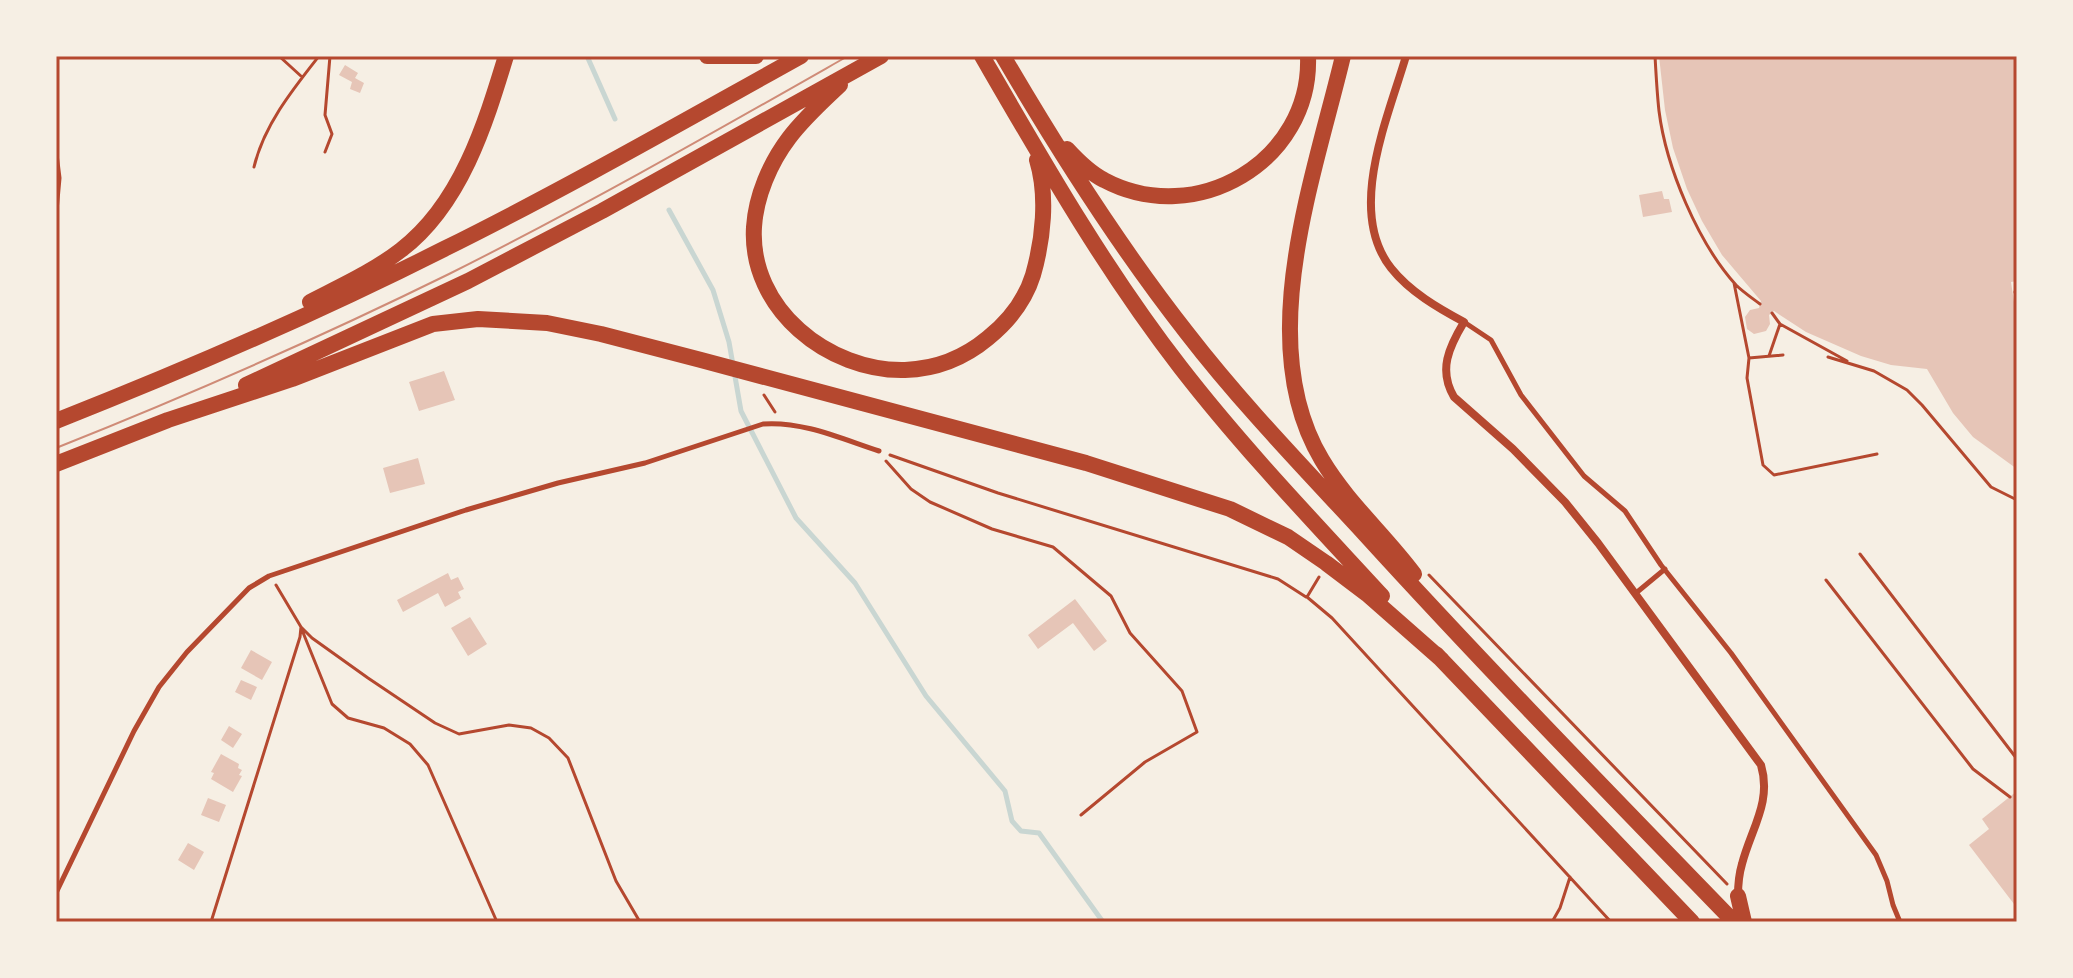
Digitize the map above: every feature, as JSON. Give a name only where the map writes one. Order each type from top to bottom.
[{"type":"highway","points":[[144,386],[343,285],[404,248],[439,210],[465,167],[489,110],[506,56]]},
{"type":"highway","points":[[707,56],[756,56]]},
{"type":"highway","points":[[56,421],[325,307],[444,249],[581,178],[801,56]]},
{"type":"highway","points":[[168,420],[468,281],[615,204],[881,56]]},
{"type":"highway","points":[[982,56],[1097,251],[1181,368],[1252,456],[1692,922]]},
{"type":"highway","points":[[1003,56],[1086,195],[1187,334],[1247,406],[1461,639],[1734,922]]},
{"type":"highway","points":[[1035,112],[1079,162],[1108,183],[1160,196],[1201,194],[1248,174],[1261,165],[1282,141],[1301,103],[1308,56]]},
{"type":"highway","points":[[1343,56],[1297,253],[1288,310],[1293,380],[1301,413],[1321,459],[1352,502],[1405,562],[1461,639]]},
{"type":"highway","points":[[858,69],[788,139],[762,188],[754,230],[761,271],[786,316],[810,340],[862,366],[902,370],[941,364],[979,346],[1014,314],[1024,298],[1036,264],[1042,217],[1040,169],[1020,122]]},
{"type":"highway","points":[[56,464],[168,420],[292,379],[418,329],[452,320],[506,319],[547,323],[601,334],[1086,463],[1193,496],[1263,523],[1326,563],[1367,594],[1442,660]]},
{"type":"highway","points":[[1738,896],[1744,922]]},
{"type":"street","points":[[1406,56],[1371,193],[1372,225],[1382,255],[1397,275],[1435,306],[1464,322],[1452,345],[1445,369],[1454,397],[1513,449],[1565,502],[1636,593],[1761,765],[1766,785],[1765,801],[1741,867],[1738,896]]},
{"type":"lane","points":[[1464,322],[1491,340],[1521,395],[1584,476],[1625,511],[1665,569],[1731,653],[1876,855],[1900,922]]},
{"type":"lane","points":[[56,893],[134,731],[159,687],[187,652],[249,588],[269,576],[466,510],[558,483],[645,463],[763,424],[806,427],[879,451]]},
{"type":"lane","points":[[1636,593],[1665,569]]},
{"type":"path","points":[[279,56],[302,77]]},
{"type":"path","points":[[254,167],[259,144],[319,56]]},
{"type":"path","points":[[325,152],[332,134],[325,115],[330,56]]},
{"type":"path","points":[[1655,56],[1659,114],[1672,166],[1707,245],[1734,282],[1760,304]]},
{"type":"path","points":[[56,146],[60,178],[56,222]]},
{"type":"path","points":[[1734,282],[1749,358],[1747,378],[1763,465],[1774,475],[1877,454]]},
{"type":"path","points":[[1772,313],[1780,324],[1852,364]]},
{"type":"path","points":[[1769,356],[1780,324]]},
{"type":"path","points":[[1749,358],[1783,355]]},
{"type":"path","points":[[1828,357],[1886,376],[1907,390],[1991,487],[2016,500],[2017,492]]},
{"type":"path","points":[[879,451],[998,493],[1278,579],[1307,597],[1332,618],[1611,922]]},
{"type":"path","points":[[879,451],[898,476],[930,502],[992,529],[1053,547],[1111,596],[1130,633],[1182,691],[1197,732],[1145,762],[1081,815]]},
{"type":"path","points":[[1860,554],[2017,759]]},
{"type":"path","points":[[1307,597],[1326,563]]},
{"type":"path","points":[[1424,570],[1738,896]]},
{"type":"path","points":[[269,576],[301,627],[332,704],[348,718],[384,728],[410,744],[428,765],[497,922]]},
{"type":"path","points":[[1826,580],[1973,769],[2010,797]]},
{"type":"path","points":[[211,922],[269,731],[292,668],[301,627]]},
{"type":"path","points":[[301,627],[368,678],[435,723],[459,734],[509,725],[531,728],[549,738],[568,758],[616,881],[640,922]]},
{"type":"path","points":[[1552,922],[1570,877]]},
{"type":"building","points":[[1659,56],[2017,56],[2017,281],[2011,282],[2014,302],[2017,301],[2017,469],[1973,437],[1953,413],[1927,369],[1891,365],[1861,356],[1806,332],[1774,311],[1769,315],[1770,324],[1766,331],[1754,334],[1747,329],[1745,317],[1750,310],[1759,308],[1761,301],[1722,255],[1687,189],[1673,148],[1665,110]]},
{"type":"building","points":[[345,65],[358,73],[355,78],[364,83],[360,93],[350,89],[352,82],[339,75]]},
{"type":"building","points":[[1662,191],[1664,199],[1669,199],[1672,212],[1643,217],[1639,195]]},
{"type":"building","points":[[444,371],[455,400],[419,411],[409,382]]},
{"type":"building","points":[[418,458],[425,484],[390,493],[383,468]]},
{"type":"building","points":[[448,573],[451,580],[458,577],[464,589],[458,592],[461,598],[445,607],[438,593],[403,612],[397,600]]},
{"type":"building","points":[[1075,599],[1107,641],[1094,651],[1073,623],[1038,649],[1028,635]]},
{"type":"building","points":[[470,617],[487,644],[468,656],[451,628]]},
{"type":"building","points":[[251,650],[272,662],[262,680],[241,668]]},
{"type":"building","points":[[241,680],[257,687],[251,700],[235,692]]},
{"type":"building","points":[[229,726],[242,734],[233,748],[221,740]]},
{"type":"building","points":[[221,754],[239,764],[238,768],[242,770],[233,792],[211,779],[214,773],[211,772]]},
{"type":"building","points":[[2017,791],[2017,908],[1969,845],[1989,829],[1982,819]]},
{"type":"building","points":[[208,798],[226,805],[219,822],[201,815]]},
{"type":"building","points":[[188,843],[204,852],[194,870],[178,860]]},
{"type":"waterway","points":[[587,56],[615,119]]},
{"type":"waterway","points":[[669,210],[713,290],[729,342],[741,411],[796,518],[855,583],[926,696],[1005,791],[1012,821],[1021,831],[1039,833],[1103,922]]},
{"type":"tram line","points":[[56,448],[254,365],[449,274],[600,195],[848,56]]}]
